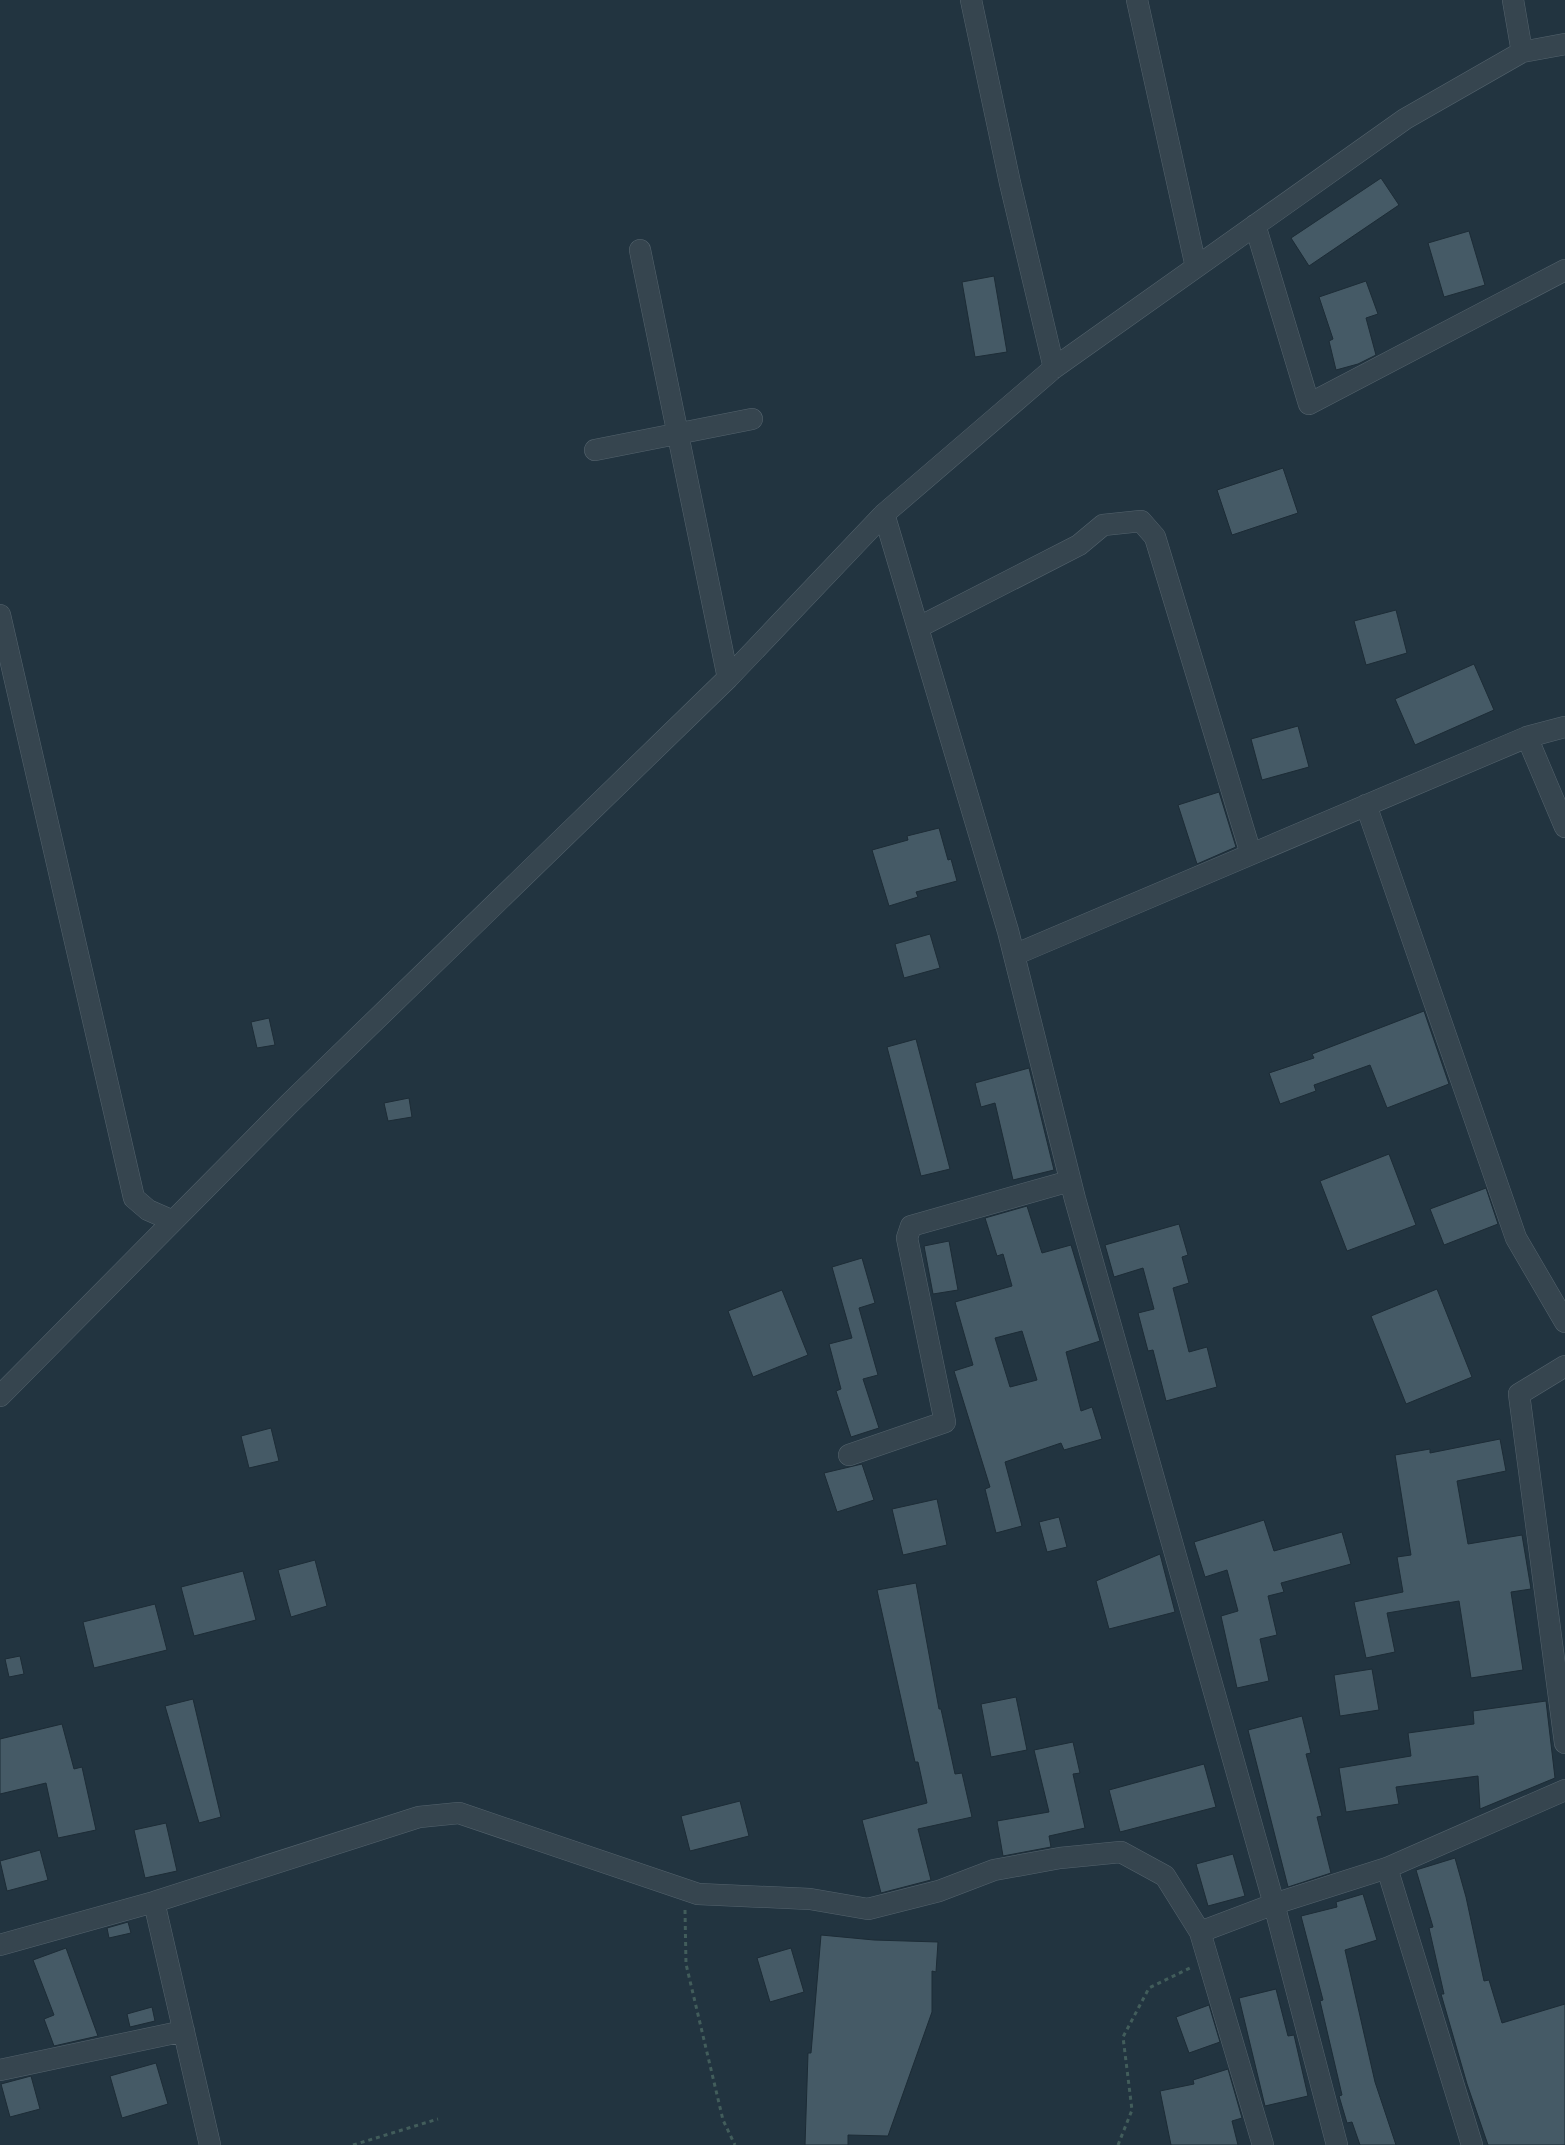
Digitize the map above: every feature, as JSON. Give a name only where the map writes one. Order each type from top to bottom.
[{"type":"street","points":[[971,0],[1010,183],[1054,368]]},
{"type":"street","points":[[1137,0],[1196,267]]},
{"type":"street","points":[[1513,0],[1522,52]]},
{"type":"street","points":[[0,1396],[289,1104],[728,678],[884,514],[1054,368],[1405,119],[1522,52],[1565,44]]},
{"type":"street","points":[[1255,225],[1309,404],[1565,270]]},
{"type":"street","points":[[640,250],[728,678]]},
{"type":"street","points":[[594,450],[752,419]]},
{"type":"street","points":[[884,514],[919,627],[1014,955],[1070,1181],[1274,1904],[1337,2145]]},
{"type":"street","points":[[919,627],[1079,545],[1103,525],[1141,521],[1155,537],[1251,854]]},
{"type":"street","points":[[0,615],[134,1198],[148,1210],[173,1221]]},
{"type":"street","points":[[1014,955],[1527,737],[1565,727]]},
{"type":"street","points":[[1527,737],[1565,827]]},
{"type":"street","points":[[1366,805],[1516,1238],[1565,1322]]},
{"type":"street","points":[[849,1456],[946,1422],[907,1238],[911,1226],[1070,1181]]},
{"type":"street","points":[[1565,1366],[1519,1394],[1565,1744]]},
{"type":"street","points":[[1200,1932],[1274,1904],[1387,1868],[1565,1790]]},
{"type":"street","points":[[0,1945],[154,1902],[419,1817],[459,1813],[698,1894],[810,1899],[868,1909],[939,1891],[994,1870],[1060,1858],[1121,1852],[1165,1876],[1200,1932],[1263,2145]]},
{"type":"street","points":[[1387,1868],[1472,2145]]},
{"type":"street","points":[[154,1902],[210,2145]]},
{"type":"street","points":[[0,2070],[184,2031]]},
{"type":"path","points":[[685,1889],[686,1964],[723,2120],[735,2145]]},
{"type":"path","points":[[1118,2145],[1132,2110],[1123,2037],[1149,1988],[1208,1959]]},
{"type":"path","points":[[353,2145],[438,2119]]},
{"type":"building","points":[[1381,178],[1399,205],[1309,266],[1291,238]]},
{"type":"building","points":[[1469,231],[1485,285],[1444,297],[1428,243]]},
{"type":"building","points":[[994,276],[1007,352],[975,357],[962,282]]},
{"type":"building","points":[[1366,281],[1378,314],[1366,318],[1376,355],[1358,364],[1336,370],[1329,341],[1333,339],[1319,297]]},
{"type":"building","points":[[1283,468],[1298,513],[1232,535],[1217,490]]},
{"type":"building","points":[[1396,610],[1407,653],[1366,665],[1354,621]]},
{"type":"building","points":[[1474,664],[1494,710],[1415,745],[1395,699]]},
{"type":"building","points":[[1298,726],[1309,767],[1262,780],[1251,739]]},
{"type":"building","points":[[1219,792],[1236,847],[1197,864],[1178,805]]},
{"type":"building","points":[[939,828],[948,860],[951,859],[957,881],[916,892],[918,897],[889,906],[872,850],[908,840],[907,836]]},
{"type":"building","points":[[930,934],[940,968],[904,978],[895,944]]},
{"type":"building","points":[[1424,1011],[1449,1084],[1387,1108],[1370,1065],[1314,1085],[1316,1091],[1280,1104],[1269,1073],[1314,1058],[1312,1054]]},
{"type":"building","points":[[269,1018],[275,1045],[257,1048],[251,1022]]},
{"type":"building","points":[[916,1039],[950,1169],[921,1176],[887,1047]]},
{"type":"building","points":[[1029,1068],[1054,1170],[1013,1180],[995,1103],[981,1107],[975,1083]]},
{"type":"building","points":[[409,1098],[412,1117],[388,1121],[384,1103]]},
{"type":"building","points":[[1389,1154],[1416,1225],[1347,1251],[1320,1181]]},
{"type":"building","points":[[1486,1188],[1498,1224],[1444,1245],[1430,1209]]},
{"type":"building","points":[[1027,1206],[1042,1253],[1071,1245],[1100,1341],[1066,1352],[1081,1411],[1092,1407],[1102,1439],[1064,1450],[1061,1443],[1005,1462],[1022,1526],[996,1533],[985,1489],[990,1487],[954,1371],[973,1365],[955,1302],[1012,1286],[1003,1254],[997,1256],[985,1218]],"holes":[[[1022,1331],[1037,1380],[1010,1387],[995,1338]]]},
{"type":"building","points":[[1179,1224],[1188,1255],[1182,1257],[1189,1283],[1173,1288],[1189,1352],[1207,1347],[1217,1387],[1166,1401],[1153,1350],[1148,1351],[1138,1313],[1154,1309],[1143,1268],[1114,1277],[1105,1245]]},
{"type":"building","points":[[949,1241],[958,1290],[933,1294],[924,1246]]},
{"type":"building","points":[[862,1258],[875,1303],[859,1308],[878,1375],[863,1379],[879,1428],[851,1437],[836,1391],[841,1389],[829,1344],[852,1338],[832,1267]]},
{"type":"building","points":[[1437,1289],[1472,1377],[1406,1404],[1371,1316]]},
{"type":"building","points":[[782,1290],[808,1355],[753,1377],[728,1311]]},
{"type":"building","points":[[271,1428],[279,1461],[249,1468],[241,1436]]},
{"type":"building","points":[[1500,1439],[1506,1471],[1457,1481],[1468,1544],[1522,1535],[1531,1589],[1511,1592],[1523,1670],[1471,1678],[1459,1601],[1387,1613],[1395,1652],[1366,1658],[1354,1602],[1403,1592],[1397,1557],[1411,1555],[1395,1455],[1430,1449],[1430,1453]]},
{"type":"building","points":[[862,1464],[874,1500],[837,1512],[824,1473]]},
{"type":"building","points":[[937,1499],[947,1545],[903,1555],[892,1509]]},
{"type":"building","points":[[1059,1517],[1067,1547],[1047,1552],[1039,1522]]},
{"type":"building","points":[[1264,1520],[1274,1551],[1342,1532],[1351,1564],[1281,1583],[1284,1592],[1268,1596],[1277,1635],[1260,1639],[1269,1681],[1237,1688],[1221,1616],[1238,1611],[1227,1570],[1205,1577],[1194,1542]]},
{"type":"building","points":[[1160,1554],[1175,1612],[1109,1629],[1096,1581]]},
{"type":"building","points":[[315,1560],[327,1606],[291,1617],[278,1570]]},
{"type":"building","points":[[243,1571],[256,1620],[194,1636],[181,1587]]},
{"type":"building","points":[[916,1583],[939,1709],[941,1709],[955,1774],[962,1773],[972,1817],[918,1829],[931,1880],[881,1893],[862,1820],[927,1803],[918,1762],[915,1762],[877,1590]]},
{"type":"building","points":[[155,1604],[167,1650],[94,1668],[83,1622]]},
{"type":"building","points":[[20,1656],[24,1674],[9,1677],[5,1659]]},
{"type":"building","points":[[1372,1669],[1379,1710],[1340,1716],[1334,1675]]},
{"type":"building","points":[[1016,1697],[1027,1750],[991,1757],[981,1704]]},
{"type":"building","points":[[193,1699],[221,1817],[199,1823],[165,1706]]},
{"type":"building","points":[[1546,1701],[1555,1778],[1480,1809],[1478,1776],[1396,1787],[1399,1804],[1346,1812],[1339,1768],[1411,1756],[1408,1733],[1474,1724],[1473,1711]]},
{"type":"building","points":[[1302,1716],[1311,1753],[1306,1754],[1322,1816],[1317,1817],[1331,1873],[1288,1887],[1248,1730]]},
{"type":"building","points":[[62,1724],[74,1769],[82,1767],[96,1830],[58,1838],[46,1783],[0,1794],[0,1739]]},
{"type":"building","points":[[1073,1742],[1080,1773],[1073,1774],[1085,1828],[1049,1836],[1051,1847],[1003,1856],[997,1821],[1049,1812],[1034,1750]]},
{"type":"building","points":[[1204,1764],[1216,1807],[1120,1832],[1109,1790]]},
{"type":"building","points":[[740,1801],[749,1836],[690,1851],[681,1816]]},
{"type":"building","points":[[166,1823],[177,1871],[145,1878],[134,1830]]},
{"type":"building","points":[[40,1850],[48,1880],[7,1891],[0,1861]]},
{"type":"building","points":[[1233,1854],[1245,1896],[1208,1906],[1196,1864]]},
{"type":"building","points":[[1455,1858],[1466,1897],[1484,1981],[1489,1980],[1502,2023],[1565,2004],[1565,2145],[1488,2145],[1467,2084],[1441,1994],[1444,1994],[1429,1928],[1433,1927],[1416,1870]]},
{"type":"building","points":[[1363,1894],[1377,1940],[1345,1950],[1375,2082],[1396,2145],[1360,2145],[1352,2122],[1347,2123],[1339,2096],[1342,2095],[1320,2001],[1323,2000],[1301,1916],[1337,1907],[1336,1902]]},
{"type":"building","points":[[128,1922],[131,1933],[109,1938],[107,1928]]},
{"type":"building","points":[[821,1935],[874,1940],[938,1942],[936,1972],[932,1971],[932,2012],[888,2136],[848,2135],[848,2145],[805,2145],[808,2053],[811,2053]]},
{"type":"building","points":[[66,1948],[98,2036],[54,2046],[44,2019],[54,2015],[33,1960]]},
{"type":"building","points":[[791,1948],[804,1992],[770,2002],[757,1958]]},
{"type":"building","points":[[1276,1989],[1288,2036],[1294,2035],[1308,2096],[1265,2106],[1239,1998]]},
{"type":"building","points":[[1209,2005],[1220,2042],[1189,2053],[1176,2017]]},
{"type":"building","points":[[152,2007],[155,2021],[130,2027],[127,2014]]},
{"type":"building","points":[[156,2063],[168,2104],[122,2118],[110,2076]]},
{"type":"building","points":[[1228,2069],[1242,2118],[1232,2121],[1238,2145],[1171,2145],[1160,2091],[1194,2084],[1193,2080]]},
{"type":"building","points":[[31,2076],[40,2109],[10,2117],[1,2084]]}]
